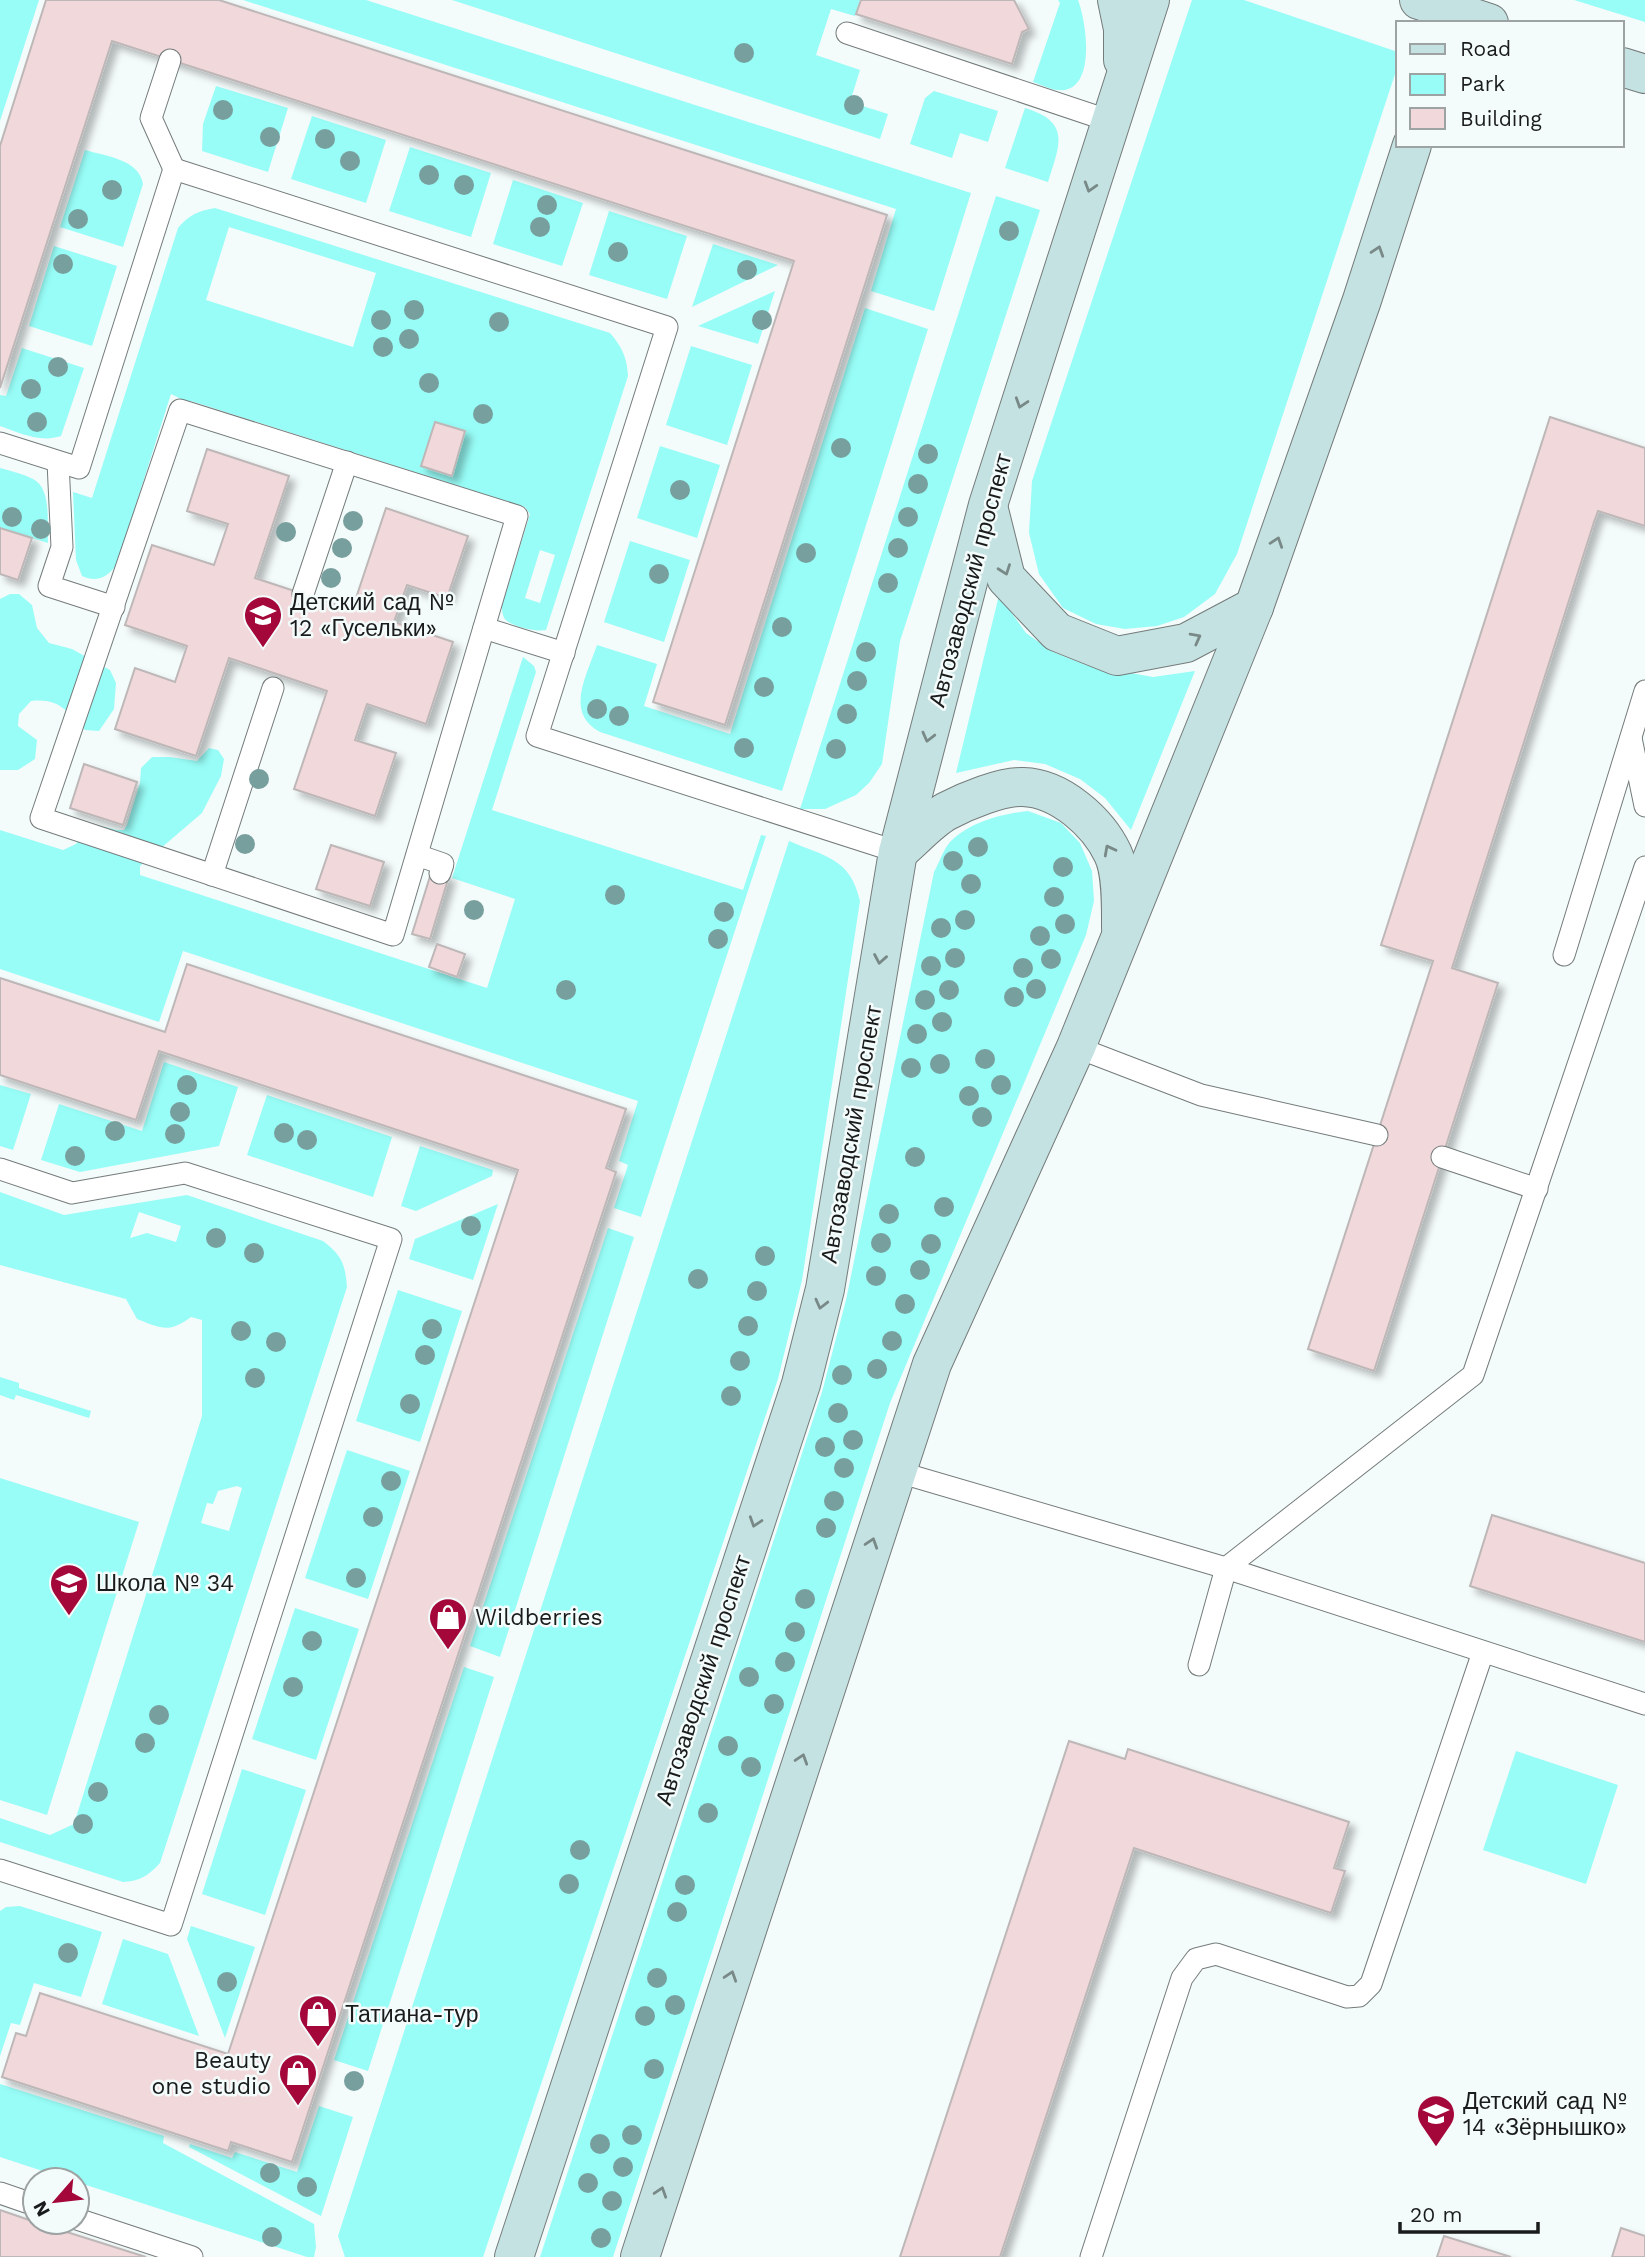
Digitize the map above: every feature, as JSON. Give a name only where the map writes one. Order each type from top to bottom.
[{"type":"street","points":[[1117,0],[1123,29],[1123,81]]},
{"type":"street","name":"Автозаводский проспект","points":[[514,2257],[801,1384],[825,1289],[898,852],[988,505],[1150,0]]},
{"type":"street","points":[[1419,0],[1464,14]]},
{"type":"street","points":[[640,2257],[932,1364],[1076,1047],[1254,607],[1344,351],[1411,147]]},
{"type":"street","points":[[1394,202],[1435,147]]},
{"type":"street","points":[[988,505],[1006,578],[1057,632],[1117,656],[1186,643],[1254,607]]},
{"type":"street","points":[[898,852],[944,812],[982,795],[1023,787],[1061,797],[1092,822],[1114,856],[1121,896],[1121,941]]},
{"type":"lane","points":[[847,33],[1110,121]]},
{"type":"lane","points":[[0,443],[79,468],[174,169],[151,118],[170,60]]},
{"type":"lane","points":[[174,169],[667,327],[537,736],[898,852]]},
{"type":"lane","points":[[180,410],[517,516],[393,935],[41,818],[114,607],[180,410]]},
{"type":"lane","points":[[58,462],[62,547],[49,586],[114,607]]},
{"type":"lane","points":[[303,594],[347,462]]},
{"type":"lane","points":[[484,628],[564,653]]},
{"type":"lane","points":[[212,875],[273,688]]},
{"type":"lane","points":[[1564,955],[1645,691]]},
{"type":"lane","points":[[1631,736],[1645,806]]},
{"type":"lane","points":[[417,855],[443,864],[440,873]]},
{"type":"lane","points":[[1199,1665],[1226,1568],[1474,1375],[1645,867]]},
{"type":"lane","points":[[1076,1047],[1201,1095],[1377,1135]]},
{"type":"lane","points":[[1443,1157],[1536,1189]]},
{"type":"lane","points":[[0,1169],[72,1193],[185,1173],[391,1239],[171,1925],[0,1870]]},
{"type":"lane","points":[[895,1471],[1226,1568],[1645,1704]]},
{"type":"lane","points":[[1091,2257],[1182,1978],[1196,1959],[1216,1954],[1347,1997],[1359,1996],[1371,1984],[1483,1652]]},
{"type":"lane","points":[[0,2193],[21,2200]]},
{"type":"lane","points":[[91,2224],[192,2257]]},
{"type":"green space","points":[[0,0],[39,0],[0,121]]},
{"type":"green space","points":[[243,0],[366,0],[971,193],[934,311],[871,291],[896,209]]},
{"type":"green space","points":[[452,0],[860,0],[855,16],[831,9],[816,55],[860,70],[850,102],[888,114],[880,139]]},
{"type":"green space","points":[[1058,0],[1078,0],[1086,36],[1085,64],[1081,76],[1075,85],[1065,90],[1033,82],[1060,3]]},
{"type":"green space","points":[[1192,0],[1244,0],[1396,51],[1396,71],[1237,554],[1215,594],[1184,617],[1157,626],[1125,629],[1096,624],[1063,608],[1039,574],[1029,533],[1032,481]]},
{"type":"green space","points":[[1574,0],[1645,0],[1645,22]]},
{"type":"green space","points":[[216,86],[288,108],[268,172],[202,151],[203,124]]},
{"type":"green space","points":[[934,91],[998,111],[988,142],[960,133],[952,158],[910,144],[925,98]]},
{"type":"green space","points":[[1025,108],[1050,120],[1056,128],[1058,146],[1048,182],[1005,168]]},
{"type":"green space","points":[[312,116],[386,140],[366,203],[291,179]]},
{"type":"green space","points":[[410,147],[491,173],[471,237],[389,211]]},
{"type":"green space","points":[[85,150],[120,160],[135,169],[140,176],[143,184],[123,247],[60,227]]},
{"type":"green space","points":[[513,180],[583,203],[562,266],[493,244]]},
{"type":"green space","points":[[996,196],[1040,210],[900,641],[882,764],[869,783],[856,795],[825,809],[800,809]]},
{"type":"green space","points":[[215,208],[610,333],[614,338],[625,358],[628,376],[546,630],[532,630],[515,625],[505,619],[502,612],[530,514],[525,507],[185,401],[171,394],[117,564],[102,578],[82,576],[76,560],[73,492],[92,498],[178,228],[199,212]],"holes":[[[229,227],[376,273],[353,347],[206,300]],[[540,550],[555,555],[540,603],[525,598]]]},
{"type":"green space","points":[[609,211],[687,236],[667,299],[589,275]]},
{"type":"green space","points":[[713,244],[778,265],[692,307]]},
{"type":"green space","points":[[54,246],[117,266],[92,346],[29,326]]},
{"type":"green space","points":[[775,291],[758,344],[698,326]]},
{"type":"green space","points":[[865,308],[928,329],[782,791],[600,732],[589,724],[583,715],[581,704],[584,681],[597,645],[657,664],[644,706],[730,734]]},
{"type":"green space","points":[[691,346],[752,365],[727,445],[666,425]]},
{"type":"green space","points":[[22,348],[84,368],[61,436],[38,438],[0,426],[0,395],[6,396]]},
{"type":"green space","points":[[660,446],[720,465],[697,538],[637,518]]},
{"type":"green space","points":[[0,468],[33,479],[43,490],[47,508],[48,543],[0,528]]},
{"type":"green space","points":[[630,541],[690,560],[664,642],[604,622]]},
{"type":"green space","points":[[10,594],[19,594],[32,605],[37,628],[49,643],[72,649],[110,670],[116,683],[114,709],[99,731],[85,730],[56,704],[31,701],[19,714],[18,726],[37,740],[35,759],[18,770],[0,770],[0,599]]},
{"type":"green space","points":[[999,595],[1026,633],[1053,652],[1086,665],[1153,677],[1195,671],[1131,830],[1105,798],[1080,779],[1045,764],[1014,760],[956,773]]},
{"type":"green space","points":[[523,657],[534,666],[536,672],[492,810],[743,890],[761,835],[766,836],[641,1217],[614,1208],[628,1165],[619,1161],[638,1101],[183,951],[159,1022],[0,969],[0,830],[63,850],[76,844],[90,825],[124,830],[140,783],[141,768],[152,757],[197,761],[209,748],[218,750],[224,759],[221,776],[202,813],[140,866],[140,875],[487,988],[515,899],[452,878]]},
{"type":"green space","points":[[1028,811],[1061,823],[1080,843],[1092,871],[1094,901],[1086,935],[890,1403],[613,2257],[540,2257],[822,1392],[846,1300],[934,872],[950,842],[967,829],[1007,814]]},
{"type":"green space","points":[[789,841],[825,856],[843,867],[856,887],[860,901],[802,1280],[778,1379],[483,2257],[345,2257],[338,2236]]},
{"type":"green space","points":[[164,1062],[238,1087],[219,1146],[80,1172],[41,1160],[59,1104],[142,1131]]},
{"type":"green space","points":[[0,1085],[31,1094],[13,1150],[0,1146]]},
{"type":"green space","points":[[267,1095],[392,1137],[373,1197],[247,1155]]},
{"type":"green space","points":[[420,1146],[493,1170],[492,1176],[416,1211],[401,1206]]},
{"type":"green space","points":[[0,1192],[64,1215],[187,1195],[323,1241],[338,1256],[345,1272],[347,1287],[160,1863],[139,1879],[123,1882],[0,1842],[0,1818],[50,1835],[74,1824],[202,1416],[202,1320],[191,1317],[176,1326],[159,1327],[137,1319],[126,1299],[0,1265]],"holes":[[[139,1212],[181,1226],[176,1242],[147,1233],[130,1238]],[[237,1486],[242,1488],[229,1531],[201,1523],[207,1503],[213,1504],[218,1491]]]},
{"type":"green space","points":[[498,1204],[473,1280],[409,1259],[415,1239]]},
{"type":"green space","points":[[608,1228],[634,1237],[500,1657],[470,1646]]},
{"type":"green space","points":[[398,1290],[462,1311],[420,1442],[356,1421]]},
{"type":"green space","points":[[0,1377],[19,1383],[19,1388],[91,1411],[89,1418],[16,1395],[14,1400],[0,1395]]},
{"type":"green space","points":[[347,1450],[410,1471],[368,1599],[305,1578]]},
{"type":"green space","points":[[0,1478],[139,1522],[47,1815],[0,1800]]},
{"type":"green space","points":[[295,1608],[359,1629],[316,1760],[252,1739]]},
{"type":"green space","points":[[464,1667],[494,1677],[368,2071],[334,2060]]},
{"type":"green space","points":[[1516,1751],[1618,1785],[1586,1884],[1483,1850]]},
{"type":"green space","points":[[242,1769],[306,1790],[265,1915],[202,1894]]},
{"type":"green space","points":[[20,1906],[102,1932],[81,1997],[34,1983],[20,2025],[11,2023],[0,2056],[0,1911],[6,1907]]},
{"type":"green space","points":[[191,1926],[255,1947],[225,2038],[187,1939]]},
{"type":"green space","points":[[123,1939],[168,1954],[199,2036],[102,2004]]},
{"type":"green space","points":[[0,2084],[164,2136],[163,2143],[314,2224],[314,2257],[307,2257],[91,2187],[91,2166],[27,2166],[0,2157]]},
{"type":"green space","points":[[319,2106],[353,2117],[321,2216],[189,2147],[190,2144],[232,2158],[235,2152],[297,2172]]},
{"type":"building","points":[[46,0],[219,0],[887,215],[725,725],[653,702],[794,261],[112,41],[0,388],[0,146]]},
{"type":"building","points":[[861,0],[1014,0],[1029,29],[1022,32],[1012,64],[856,14]]},
{"type":"building","points":[[1550,417],[1645,448],[1645,526],[1598,511],[1594,522],[1452,968],[1498,983],[1374,1371],[1308,1349],[1433,961],[1381,945]]},
{"type":"building","points":[[435,422],[465,431],[452,476],[421,466]]},
{"type":"building","points":[[207,449],[289,476],[255,578],[352,610],[386,508],[468,536],[447,598],[407,585],[394,622],[453,642],[426,724],[367,704],[355,740],[396,753],[375,816],[294,789],[327,691],[229,658],[196,756],[115,729],[135,668],[175,682],[187,646],[125,625],[152,545],[214,565],[228,524],[187,511]]},
{"type":"building","points":[[0,528],[32,538],[18,580],[0,574]]},
{"type":"building","points":[[84,764],[137,782],[123,825],[70,808]]},
{"type":"building","points":[[331,845],[384,862],[370,906],[316,889]]},
{"type":"building","points":[[432,870],[449,876],[430,939],[412,934]]},
{"type":"building","points":[[437,944],[465,954],[457,977],[429,967]]},
{"type":"building","points":[[187,964],[626,1109],[606,1168],[616,1172],[292,2162],[231,2142],[228,2151],[2,2077],[16,2033],[26,2036],[40,1993],[228,2054],[518,1170],[159,1051],[136,1120],[0,1075],[0,978],[165,1032]]},
{"type":"building","points":[[1492,1515],[1645,1563],[1645,1642],[1470,1586]]},
{"type":"building","points":[[1069,1741],[1125,1759],[1128,1749],[1349,1822],[1334,1868],[1345,1871],[1331,1913],[1134,1848],[1000,2257],[900,2257]]},
{"type":"building","points":[[0,2210],[21,2217],[21,2236],[79,2236],[146,2257],[0,2257]]},
{"type":"building","points":[[1621,2228],[1645,2236],[1645,2257],[1612,2257]]},
{"type":"building","points":[[1444,2236],[1511,2257],[1437,2257]]},
{"type":"place","name":"Детский сад № 12 «Гусельки»","points":[[263,649]]},
{"type":"place","name":"Школа № 34","points":[[69,1617]]},
{"type":"place","name":"Wildberries","points":[[448,1651]]},
{"type":"place","name":"Татиана-тур","points":[[318,2048]]},
{"type":"place","name":"Beauty one studio","points":[[298,2107]]},
{"type":"place","name":"Детский сад № 14 «Зёрнышко»","points":[[1436,2148]]}]
